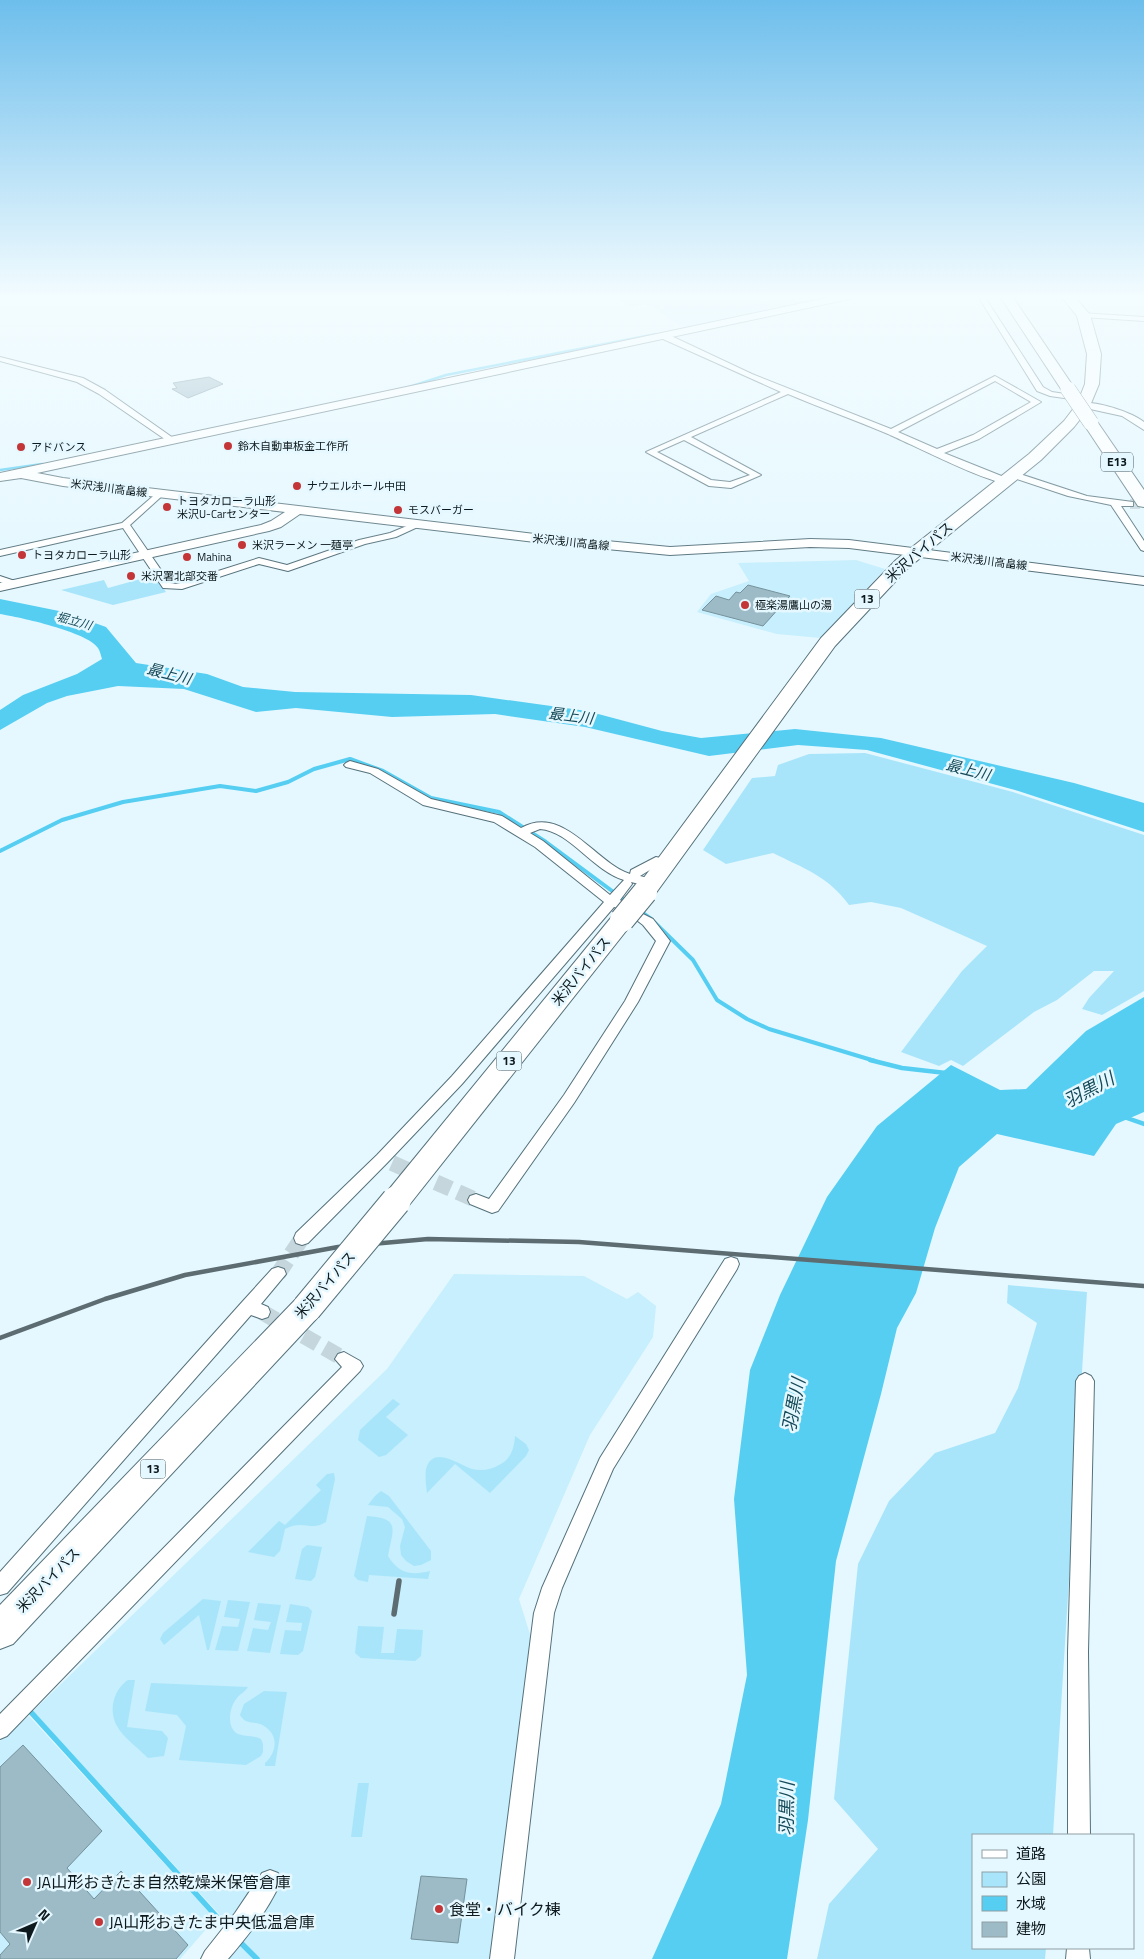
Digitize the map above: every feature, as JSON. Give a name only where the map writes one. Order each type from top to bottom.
[{"type":"highway","name":"米沢バイパス","points":[[0,1631],[307,1308],[396,1201],[629,896],[668,859],[822,650],[870,596],[917,551],[1010,478],[1069,424],[1085,403],[1091,387]]},
{"type":"highway","name":"E13","points":[[1071,388],[1144,489]]},
{"type":"highway","name":"E13","points":[[1094,422],[1137,503]]},
{"type":"main road","points":[[21,474],[172,440],[424,387]]},
{"type":"main road","name":"米沢浅川高畠線","points":[[0,477],[21,474],[63,482],[159,494],[417,525],[670,552],[822,543],[861,544],[1144,581]]},
{"type":"street","points":[[94,387],[172,440]]},
{"type":"street","points":[[780,387],[892,432],[961,464],[1085,498],[1114,504],[1137,503]]},
{"type":"street","points":[[892,432],[977,387]]},
{"type":"street","points":[[938,452],[976,437],[1037,402],[1011,387]]},
{"type":"street","points":[[1041,387],[1043,391],[1112,411],[1138,421],[1144,427]]},
{"type":"street","points":[[684,437],[758,474],[731,485],[709,483],[650,452],[684,437],[789,391]]},
{"type":"street","points":[[0,553],[125,525],[159,494]]},
{"type":"street","points":[[1114,504],[1144,548]]},
{"type":"street","points":[[0,587],[264,528],[276,524],[297,510]]},
{"type":"street","points":[[125,525],[167,586],[178,587],[259,561],[288,568],[362,542],[393,535],[417,525]]},
{"type":"street","points":[[0,579],[14,584]]},
{"type":"street","points":[[350,765],[374,771],[427,802],[491,816],[526,830],[629,896]]},
{"type":"street","points":[[476,1200],[492,1207],[569,1099],[631,1002],[662,941],[629,896],[617,874],[567,836],[548,826],[526,830]]},
{"type":"street","points":[[302,1238],[387,1161],[456,1080],[629,896]]},
{"type":"street","points":[[502,1959],[544,1613],[552,1588],[606,1464],[730,1264]]},
{"type":"street","points":[[0,1586],[256,1309],[278,1274]]},
{"type":"street","points":[[0,1729],[354,1366],[344,1359]]},
{"type":"street","points":[[1079,1834],[1078,1652],[1085,1381]]},
{"type":"street","points":[[226,1945],[255,1907],[270,1881]]},
{"type":"shaded area","points":[[856,560],[885,569],[821,638],[777,634],[697,612],[711,594],[749,581],[738,563]]},
{"type":"shaded area","points":[[454,1274],[584,1276],[627,1299],[638,1292],[656,1306],[653,1337],[590,1435],[519,1599],[533,1644],[492,1959],[224,1959],[241,1938],[33,1711],[387,1369]]},
{"type":"shaded area","points":[[29,1716],[215,1919],[180,1959],[0,1959],[0,1741]]},
{"type":"green space","points":[[155,575],[166,592],[113,605],[61,590],[104,580],[108,588]]},
{"type":"green space","points":[[865,753],[1013,792],[1144,835],[1144,991],[1102,1015],[1082,1009],[1089,998],[1114,971],[1094,971],[1057,1000],[1034,1012],[963,1066],[951,1060],[939,1066],[901,1052],[962,971],[987,946],[901,908],[871,902],[849,905],[824,880],[805,868],[773,853],[726,864],[703,850],[752,778],[775,776],[778,765],[809,754]]},
{"type":"green space","points":[[1008,1285],[1087,1292],[1053,1834],[972,1834],[972,1949],[1046,1949],[1045,1959],[817,1959],[829,1904],[878,1849],[834,1799],[858,1564],[889,1501],[935,1453],[995,1433],[1018,1388],[1037,1323],[1007,1303]]},
{"type":"green space","points":[[393,1399],[400,1404],[386,1417],[408,1435],[386,1455],[379,1457],[358,1440],[360,1430]]},
{"type":"green space","points":[[515,1436],[526,1444],[529,1450],[526,1456],[490,1493],[455,1464],[427,1493],[426,1469],[429,1462],[434,1458],[447,1458],[472,1469],[489,1469],[503,1463],[509,1457],[513,1449]]},
{"type":"green space","points":[[334,1473],[335,1479],[326,1522],[316,1526],[297,1525],[285,1529],[280,1551],[274,1557],[248,1552],[279,1521],[285,1525],[321,1490],[316,1485],[327,1474]]},
{"type":"green space","points":[[381,1491],[389,1496],[431,1551],[431,1560],[414,1566],[401,1555],[400,1546],[405,1527],[402,1519],[388,1507],[368,1505]]},
{"type":"green space","points":[[367,1516],[378,1517],[390,1522],[393,1532],[388,1556],[392,1562],[406,1572],[430,1571],[428,1579],[369,1575],[368,1582],[358,1580],[354,1576]]},
{"type":"green space","points":[[307,1545],[322,1547],[315,1577],[311,1581],[295,1579],[302,1549]]},
{"type":"green space","points":[[203,1599],[221,1601],[209,1650],[207,1650],[199,1615],[164,1645],[160,1639],[163,1633]]},
{"type":"green space","points":[[228,1600],[250,1602],[238,1651],[215,1650],[222,1626],[238,1627],[240,1619],[224,1617]]},
{"type":"green space","points":[[258,1603],[281,1605],[270,1653],[247,1651],[253,1628],[268,1630],[271,1622],[254,1620]]},
{"type":"green space","points":[[290,1604],[308,1607],[312,1611],[303,1651],[298,1655],[280,1654],[285,1630],[301,1631],[302,1623],[286,1622]]},
{"type":"green space","points":[[358,1626],[384,1627],[381,1653],[394,1653],[397,1629],[423,1630],[421,1656],[415,1661],[361,1658],[355,1653]]},
{"type":"green space","points":[[128,1680],[135,1680],[127,1727],[162,1731],[168,1738],[164,1756],[148,1758],[119,1730],[114,1720],[113,1707],[116,1694]]},
{"type":"green space","points":[[151,1683],[248,1687],[234,1702],[230,1722],[234,1731],[238,1734],[261,1739],[263,1752],[261,1756],[246,1765],[179,1760],[186,1726],[177,1715],[145,1711]]},
{"type":"green space","points":[[264,1691],[287,1692],[275,1766],[265,1766],[274,1749],[275,1744],[272,1734],[261,1724],[245,1721],[240,1715],[244,1704]]},
{"type":"green space","points":[[358,1783],[369,1783],[362,1837],[351,1837]]},
{"type":"water","points":[[0,599],[64,612],[106,627],[136,663],[207,674],[243,687],[295,692],[471,695],[587,711],[662,731],[701,738],[795,729],[881,738],[1074,783],[1144,803],[1144,832],[1015,790],[867,750],[798,745],[709,756],[585,727],[495,714],[392,717],[296,708],[256,712],[184,689],[118,686],[67,696],[47,703],[0,730],[0,710],[23,695],[77,674],[102,659],[98,648],[81,636],[52,626],[0,614]]},
{"type":"water","name":"羽黒川","points":[[1144,997],[1144,1112],[1116,1124],[1094,1156],[997,1134],[959,1167],[935,1228],[916,1293],[897,1328],[836,1561],[808,1820],[787,1959],[652,1959],[721,1804],[747,1675],[734,1499],[750,1370],[780,1295],[827,1197],[877,1126],[951,1065],[1000,1090],[1026,1089],[1086,1031]]},
{"type":"building","points":[[214,387],[188,398],[172,389]]},
{"type":"building","name":"極楽湯鷹山の湯","points":[[748,585],[790,596],[763,626],[702,610],[716,596],[729,600],[736,592],[740,593]]},
{"type":"building","points":[[23,1745],[102,1831],[67,1868],[94,1899],[121,1871],[188,1945],[176,1959],[0,1959],[0,1955],[10,1944],[0,1932],[0,1767]]},
{"type":"building","name":"食堂・バイク棟","points":[[421,1876],[467,1879],[458,1943],[411,1939]]},
{"type":"waterway","points":[[0,470],[42,464]]},
{"type":"waterway","points":[[0,851],[62,820],[123,802],[220,786],[256,791],[288,782],[314,769],[350,759],[383,771],[431,798],[499,812],[546,842],[627,902]]},
{"type":"waterway","points":[[639,910],[650,918],[693,960],[717,1000],[747,1019],[769,1029],[875,1061]]},
{"type":"waterway","points":[[870,1060],[902,1068],[946,1073]]},
{"type":"waterway","points":[[1124,1117],[1144,1124]]},
{"type":"waterway","points":[[28,1709],[227,1928]]},
{"type":"waterway","points":[[239,1941],[257,1959]]},
{"type":"tunnel","points":[[1130,504],[1144,504]]},
{"type":"tunnel","points":[[392,1163],[476,1200]]},
{"type":"tunnel","points":[[278,1274],[302,1238]]},
{"type":"tunnel","points":[[262,1312],[344,1359]]},
{"type":"railway","points":[[0,1338],[105,1299],[185,1275],[338,1247],[428,1239],[579,1242],[1144,1286]]},
{"type":"railway","points":[[394,1614],[399,1581]]},
{"type":"place","name":"鈴木自動車板金工作所","points":[[228,446]]},
{"type":"place","name":"アドバンス","points":[[21,447]]},
{"type":"place","name":"ナウエルホール中田","points":[[297,486]]},
{"type":"place","name":"トヨタカローラ山形 米沢U-Carセンター","points":[[167,507]]},
{"type":"place","name":"モスバーガー","points":[[398,510]]},
{"type":"place","name":"米沢ラーメン 一麺亭","points":[[242,545]]},
{"type":"place","name":"トヨタカローラ山形","points":[[22,555]]},
{"type":"place","name":"Mahina","points":[[187,557]]},
{"type":"place","name":"米沢署北部交番","points":[[131,576]]},
{"type":"place","name":"極楽湯鷹山の湯","points":[[745,605]]},
{"type":"place","name":"JA山形おきたま自然乾燥米保管倉庫","points":[[27,1882]]},
{"type":"place","name":"食堂・バイク棟","points":[[439,1909]]},
{"type":"place","name":"JA山形おきたま中央低温倉庫","points":[[99,1922]]},
{"type":"water label","name":"堀立川","points":[[74,621]]},
{"type":"water label","name":"最上川","points":[[169,674]]},
{"type":"water label","name":"最上川","points":[[571,716]]},
{"type":"water label","name":"最上川","points":[[968,770]]}]
